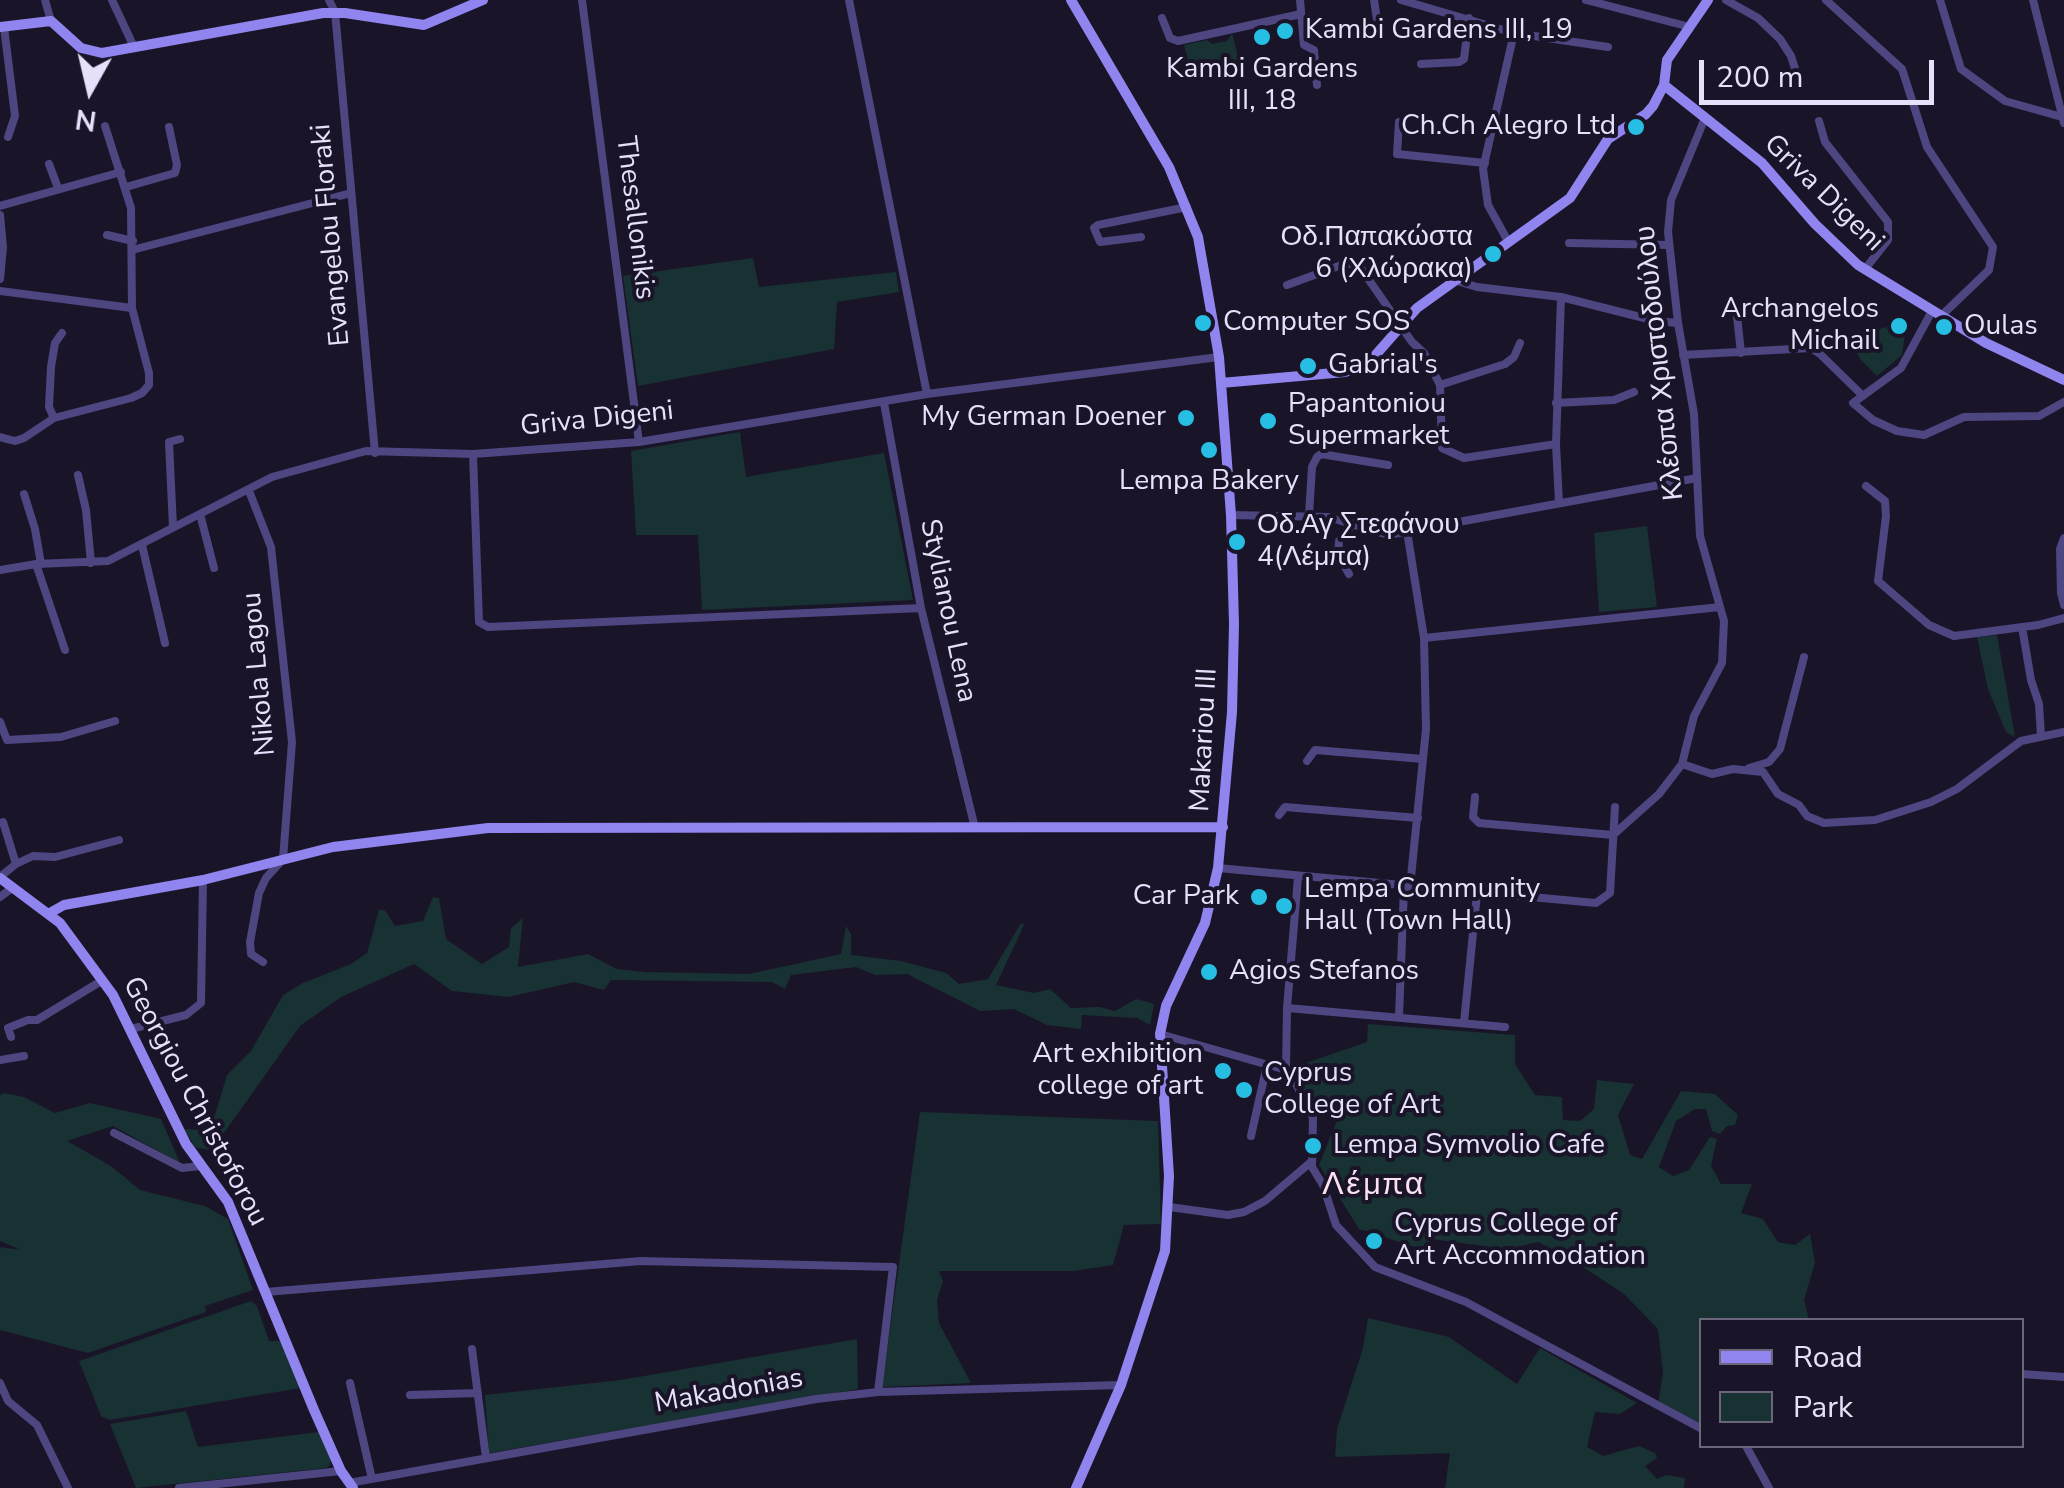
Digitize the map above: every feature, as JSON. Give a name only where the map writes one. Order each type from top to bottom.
[{"type":"main road","points":[[2,27],[51,21],[88,51],[102,53],[335,12],[418,26],[484,0]]},
{"type":"main road","name":"Makariou III","points":[[1071,0],[1169,167],[1198,237],[1218,358],[1232,515],[1232,712],[1218,868],[1205,923],[1166,1006],[1160,1034],[1169,1207],[1165,1251],[1121,1385],[1076,1488]]},
{"type":"main road","points":[[1221,383],[1356,369],[1372,359],[1416,308],[1570,198],[1608,139],[1646,114],[1664,85],[1668,60],[1708,0]]},
{"type":"main road","name":"Griva Digeni","points":[[1664,85],[1762,163],[1836,245],[1865,269],[1986,343],[2064,380]]},
{"type":"main road","points":[[48,914],[58,906],[203,880],[350,844],[504,827],[1223,826]]},
{"type":"main road","name":"Georgiou Christoforou","points":[[0,878],[70,936],[103,980],[131,1028],[180,1132],[228,1202],[351,1486]]},
{"type":"street","points":[[45,0],[51,21]]},
{"type":"street","points":[[112,0],[133,45]]},
{"type":"street","name":"Evangelou Floraki","points":[[330,0],[335,12],[375,453]]},
{"type":"street","name":"Thesallonikis","points":[[582,0],[639,442]]},
{"type":"street","points":[[849,0],[928,394]]},
{"type":"street","points":[[1300,0],[1304,45],[1314,50],[1317,85]]},
{"type":"street","points":[[1374,0],[1378,26]]},
{"type":"street","points":[[1401,0],[1514,33],[1608,47]]},
{"type":"street","points":[[1586,0],[1690,27]]},
{"type":"street","points":[[1726,0],[1758,18],[1780,39],[1796,72]]},
{"type":"street","points":[[1940,0],[1961,70],[2006,101],[2063,120]]},
{"type":"street","points":[[2033,0],[2063,120]]},
{"type":"street","points":[[1833,2],[1902,69],[1932,156],[1993,247],[1989,270],[1937,314],[1901,368],[1853,402],[1863,414],[1885,426],[1924,435],[1964,417],[2039,416],[2064,402]]},
{"type":"street","points":[[1162,18],[1170,38],[1178,41],[1301,14]]},
{"type":"street","points":[[1421,64],[1459,62],[1464,58],[1468,18]]},
{"type":"street","points":[[2,27],[15,116],[8,136]]},
{"type":"street","points":[[1508,243],[1484,196],[1485,163],[1514,33]]},
{"type":"street","name":"Κλέοπα Χριστοδούλου","points":[[1682,764],[1694,716],[1717,674],[1724,651],[1720,608],[1700,536],[1694,414],[1669,245],[1672,200],[1704,118]]},
{"type":"street","points":[[1399,122],[1397,154],[1485,163]]},
{"type":"street","points":[[1819,122],[1825,142],[1888,222],[1888,240],[1865,269]]},
{"type":"street","points":[[0,436],[24,438],[54,418],[146,390],[149,373],[132,308],[131,208],[104,126]]},
{"type":"street","points":[[126,187],[175,173],[177,165],[169,127]]},
{"type":"street","points":[[49,164],[58,188]]},
{"type":"street","points":[[0,206],[121,172]]},
{"type":"street","points":[[107,235],[132,246],[351,193]]},
{"type":"street","points":[[1141,237],[1100,242],[1094,228],[1187,207]]},
{"type":"street","points":[[0,215],[0,279]]},
{"type":"street","points":[[1569,243],[1669,245]]},
{"type":"street","points":[[1287,285],[1347,263],[1357,264],[1424,353],[1440,385],[1442,448],[1464,458],[1556,444]]},
{"type":"street","points":[[1454,280],[1477,287],[1561,297],[1678,324]]},
{"type":"street","points":[[0,292],[132,308]]},
{"type":"street","points":[[1558,503],[1556,404],[1561,297]]},
{"type":"street","points":[[1736,307],[1742,354]]},
{"type":"street","points":[[54,418],[49,406],[51,368],[62,333]]},
{"type":"street","points":[[1440,385],[1505,364],[1514,357],[1520,343]]},
{"type":"street","points":[[1683,355],[1811,348],[1863,396]]},
{"type":"street","name":"Griva Digeni","points":[[0,570],[108,561],[285,473],[366,450],[473,454],[639,442],[928,394],[1218,358]]},
{"type":"street","points":[[1556,404],[1614,400],[1634,392]]},
{"type":"street","name":"Stylianou Lena","points":[[884,403],[921,608],[975,828]]},
{"type":"street","points":[[173,527],[170,442],[180,439]]},
{"type":"street","points":[[473,454],[479,622],[488,627],[921,608]]},
{"type":"street","points":[[1310,515],[1312,467],[1317,456],[1388,465]]},
{"type":"street","points":[[78,475],[86,510],[90,563]]},
{"type":"street","points":[[1232,515],[1310,515],[1354,522],[1388,535],[1697,478]]},
{"type":"street","points":[[1866,486],[1885,502],[1878,581],[1939,632],[1954,636],[2064,618]]},
{"type":"street","name":"Nikola Lagou","points":[[249,491],[271,547],[292,742],[282,859],[259,893],[250,942],[251,954],[263,962]]},
{"type":"street","points":[[24,494],[35,529],[38,564],[65,650]]},
{"type":"street","points":[[200,514],[214,568]]},
{"type":"street","points":[[1349,574],[1338,555],[1339,541],[1354,522]]},
{"type":"street","points":[[1399,1017],[1407,887],[1426,729],[1424,638],[1406,531]]},
{"type":"street","points":[[2064,538],[2060,549],[2060,593],[2064,605]]},
{"type":"street","points":[[142,546],[164,643]]},
{"type":"street","points":[[1424,638],[1720,608]]},
{"type":"street","points":[[2022,627],[2039,704],[2041,736]]},
{"type":"street","points":[[1475,797],[1473,816],[1480,824],[1613,835],[1660,794],[1682,764],[1712,774],[1768,762],[1780,749],[1804,657]]},
{"type":"street","points":[[0,722],[7,740],[61,737],[115,721]]},
{"type":"street","points":[[1749,768],[1763,772],[1778,794],[1799,805],[1807,816],[1824,823],[1876,820],[1957,789],[2021,741],[2064,732]]},
{"type":"street","points":[[1307,761],[1315,750],[1423,760]]},
{"type":"street","points":[[1279,815],[1285,807],[1418,818]]},
{"type":"street","points":[[1218,868],[1596,903],[1610,892],[1615,807]]},
{"type":"street","points":[[3,822],[16,864]]},
{"type":"street","points":[[0,878],[16,864],[34,856],[55,857],[120,840]]},
{"type":"street","points":[[1286,1070],[1298,876]]},
{"type":"street","points":[[131,1028],[186,1014],[200,1003],[203,880]]},
{"type":"street","points":[[0,897],[12,888]]},
{"type":"street","points":[[1464,1022],[1477,894]]},
{"type":"street","points":[[11,1037],[8,1028],[37,1020],[103,980]]},
{"type":"street","points":[[1287,1008],[1505,1027]]},
{"type":"street","points":[[1160,1034],[1286,1070],[1298,1084],[1313,1118],[1311,1162],[1340,1230],[1374,1267],[1466,1302],[1699,1427]]},
{"type":"street","points":[[0,1060],[24,1056]]},
{"type":"street","points":[[1250,1136],[1268,1064]]},
{"type":"street","points":[[114,1133],[182,1168],[202,1166]]},
{"type":"street","points":[[1169,1207],[1228,1215],[1244,1212],[1265,1201],[1311,1162]]},
{"type":"street","points":[[266,1292],[641,1261],[893,1266],[878,1392]]},
{"type":"street","points":[[472,1349],[486,1458]]},
{"type":"street","points":[[2024,1374],[2064,1376]]},
{"type":"street","points":[[0,1383],[8,1401],[37,1426],[68,1488]]},
{"type":"street","points":[[350,1383],[372,1479]]},
{"type":"street","name":"Makadonias","points":[[351,1486],[372,1479],[816,1399],[878,1392],[1121,1385]]},
{"type":"street","points":[[410,1394],[478,1393]]},
{"type":"street","points":[[1747,1448],[1769,1488]]},
{"type":"street","points":[[180,1488],[341,1470]]},
{"type":"green space","points":[[1232,33],[1240,63],[1192,75],[1184,45],[1227,41]]},
{"type":"green space","points":[[753,258],[759,287],[896,272],[899,292],[837,302],[834,349],[638,386],[623,276]]},
{"type":"green space","points":[[1886,327],[1905,335],[1902,355],[1877,376],[1860,359],[1851,340]]},
{"type":"green space","points":[[740,432],[746,477],[884,453],[913,600],[702,610],[698,535],[636,535],[631,451]]},
{"type":"green space","points":[[1647,526],[1657,607],[1599,612],[1594,533]]},
{"type":"green space","points":[[1997,635],[2015,737],[2006,732],[1988,689],[1977,637]]},
{"type":"green space","points":[[433,897],[439,898],[446,939],[482,964],[509,947],[511,928],[523,918],[518,967],[588,954],[617,969],[749,974],[841,954],[846,926],[851,934],[851,955],[901,961],[946,973],[959,984],[988,979],[1021,923],[1024,925],[996,985],[1034,993],[1050,989],[1071,1008],[1115,1011],[1136,999],[1154,1004],[1150,1025],[1137,1018],[1082,1015],[1081,1029],[1047,1025],[1014,1009],[980,1011],[907,974],[875,975],[856,967],[791,975],[785,989],[772,982],[611,980],[604,990],[574,982],[509,997],[452,991],[414,964],[341,997],[300,1026],[219,1140],[208,1150],[195,1147],[184,1129],[200,1130],[215,1115],[227,1075],[251,1051],[283,995],[367,953],[379,910],[385,910],[395,926],[423,921]]},
{"type":"green space","points":[[1368,1024],[1515,1035],[1515,1064],[1535,1095],[1562,1097],[1563,1120],[1580,1121],[1594,1109],[1597,1080],[1634,1084],[1618,1115],[1630,1155],[1642,1159],[1681,1091],[1715,1094],[1738,1115],[1735,1125],[1727,1126],[1720,1134],[1712,1131],[1706,1109],[1695,1109],[1676,1121],[1659,1167],[1673,1176],[1689,1170],[1710,1137],[1717,1139],[1711,1166],[1721,1184],[1752,1184],[1741,1213],[1763,1219],[1778,1242],[1795,1245],[1810,1234],[1815,1263],[1804,1300],[1808,1318],[1699,1318],[1699,1425],[1658,1404],[1663,1373],[1658,1329],[1624,1294],[1574,1261],[1538,1242],[1507,1249],[1431,1239],[1424,1250],[1359,1229],[1319,1165],[1336,1123],[1331,1112],[1312,1104],[1291,1068],[1367,1042]]},
{"type":"green space","points":[[0,1095],[24,1097],[55,1113],[90,1103],[161,1119],[180,1163],[113,1126],[67,1141],[111,1166],[140,1190],[205,1206],[228,1219],[253,1290],[205,1306],[206,1312],[88,1353],[0,1330],[0,1247],[21,1250],[0,1241]]},
{"type":"green space","points":[[920,1112],[1158,1121],[1161,1224],[1124,1225],[1113,1265],[1074,1271],[939,1271],[943,1281],[937,1300],[939,1323],[971,1383],[882,1387]]},
{"type":"green space","points":[[251,1301],[257,1306],[269,1341],[281,1341],[301,1388],[110,1420],[101,1416],[79,1361]]},
{"type":"green space","points":[[1368,1318],[1449,1337],[1517,1384],[1540,1348],[1637,1403],[1620,1414],[1595,1412],[1587,1447],[1603,1456],[1639,1446],[1655,1453],[1657,1458],[1645,1466],[1657,1479],[1666,1475],[1685,1478],[1684,1488],[1445,1488],[1450,1453],[1335,1457],[1337,1429],[1363,1348]]},
{"type":"green space","points":[[857,1339],[858,1389],[489,1453],[485,1395],[621,1380]]},
{"type":"green space","points":[[186,1411],[198,1447],[319,1432],[330,1465],[136,1488],[110,1424]]},
{"type":"place","name":"Kambi Gardens III, 19","points":[[1285,31]]},
{"type":"place","name":"Kambi Gardens III, 18","points":[[1262,37]]},
{"type":"place","name":"Ch.Ch Alegro Ltd","points":[[1636,127]]},
{"type":"place","name":"Οδ.Παπακώστα 6 (Χλώρακα)","points":[[1493,254]]},
{"type":"place","name":"Computer SOS","points":[[1203,323]]},
{"type":"place","name":"Archangelos Michail","points":[[1899,326]]},
{"type":"place","name":"Oulas","points":[[1944,327]]},
{"type":"place","name":"Gabrial's","points":[[1308,366]]},
{"type":"place","name":"My German Doener","points":[[1186,418]]},
{"type":"place","name":"Papantoniou Supermarket","points":[[1268,421]]},
{"type":"place","name":"Lempa Bakery","points":[[1209,450]]},
{"type":"place","name":"Οδ.Αγ Στεφάνου 4(Λέμπα)","points":[[1237,542]]},
{"type":"place","name":"Car Park","points":[[1259,897]]},
{"type":"place","name":"Lempa Community Hall (Town Hall)","points":[[1284,906]]},
{"type":"place","name":"Agios Stefanos","points":[[1209,972]]},
{"type":"place","name":"Art exhibition college of art","points":[[1223,1071]]},
{"type":"place","name":"Cyprus College of Art","points":[[1244,1090]]},
{"type":"place","name":"Lempa Symvolio Cafe","points":[[1313,1146]]},
{"type":"place","name":"Cyprus College of Art Accommodation","points":[[1374,1241]]},
{"type":"district","name":"Λέμπα","points":[[1374,1186]]}]
